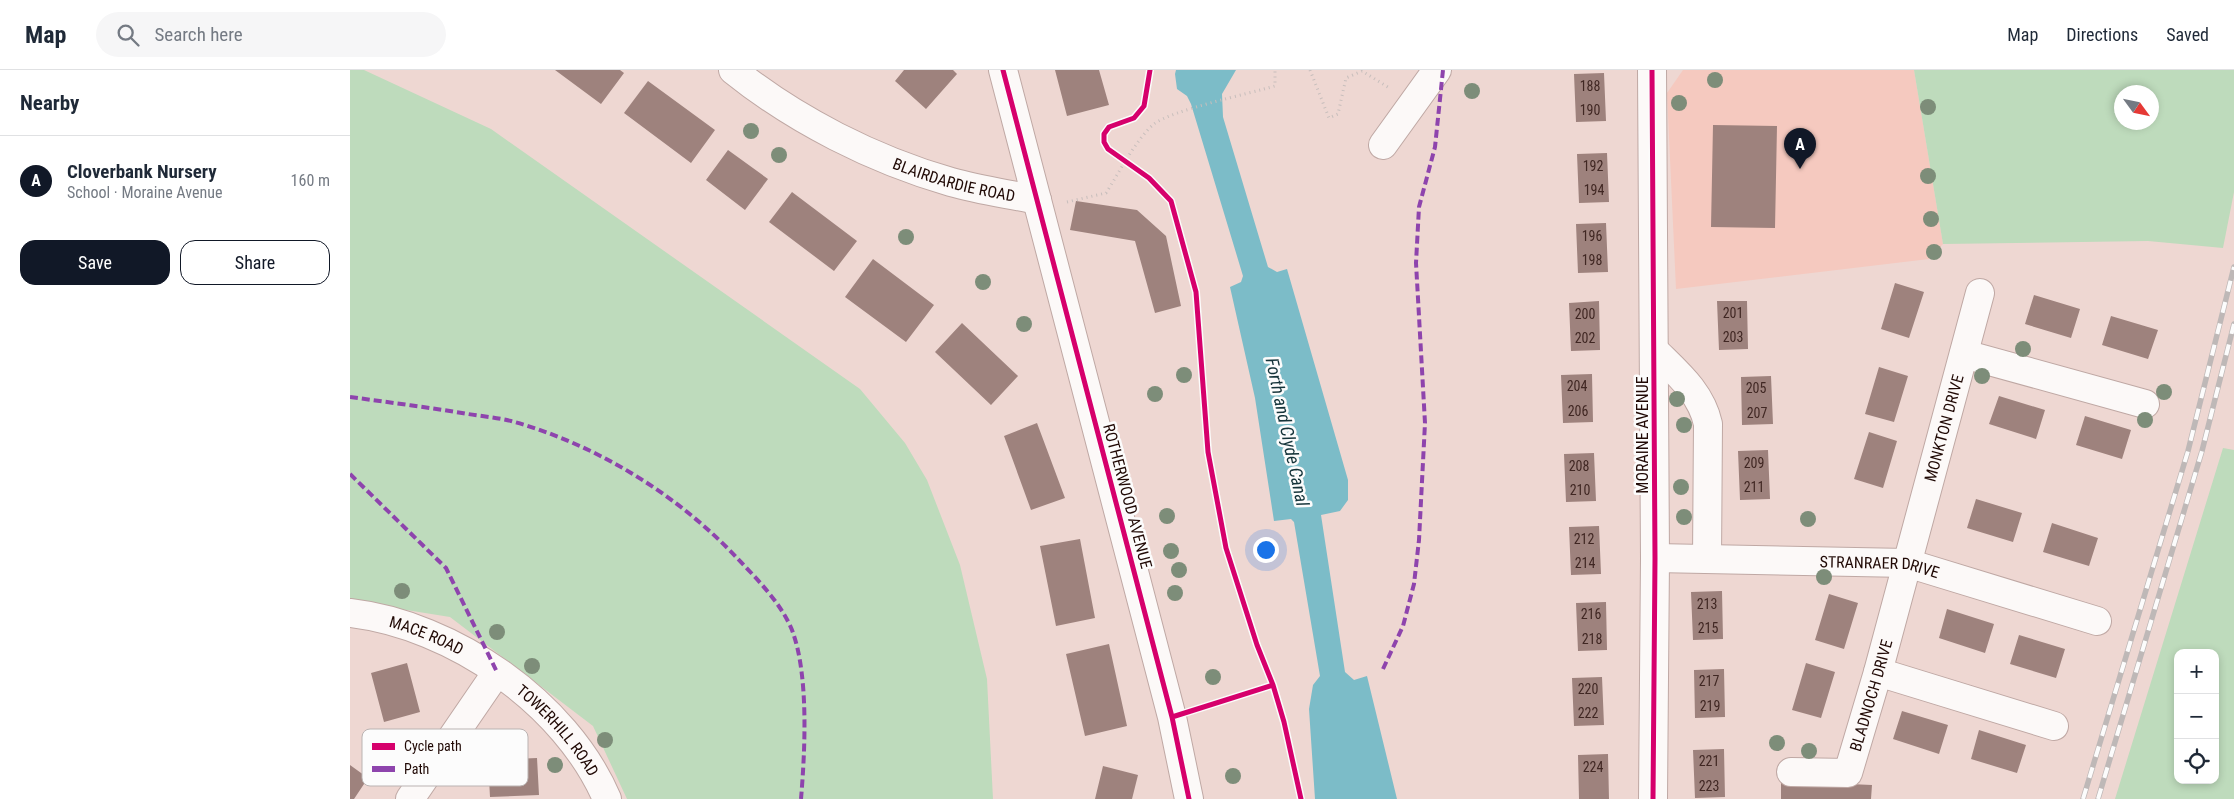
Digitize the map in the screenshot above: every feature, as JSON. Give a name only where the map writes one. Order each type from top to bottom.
[{"type":"street","name":"BLAIRDARDIE ROAD","points":[[732,70],[811,123],[889,160],[952,182],[1037,200]]},
{"type":"street","name":"ROTHERWOOD AVENUE","points":[[1003,70],[1172,717],[1190,799]]},
{"type":"street","points":[[1383,145],[1437,70]]},
{"type":"street","name":"MORAINE AVENUE","points":[[1652,70],[1655,558],[1653,799]]},
{"type":"street","name":"MONKTON DRIVE","points":[[1907,563],[1980,293]]},
{"type":"street","points":[[1654,350],[1692,388],[1705,409],[1708,424],[1706,559]]},
{"type":"street","points":[[1964,354],[2145,404]]},
{"type":"street","name":"STRANRAER DRIVE","points":[[1655,558],[1907,563],[2098,620]]},
{"type":"street","name":"BLADNOCH DRIVE","points":[[1791,772],[1848,774],[1907,563]]},
{"type":"street","name":"MACE ROAD","points":[[350,613],[393,623],[443,639],[497,672]]},
{"type":"street","points":[[458,729],[497,672]]},
{"type":"street","name":"TOWERHILL ROAD","points":[[497,672],[534,701],[556,722],[576,745],[599,780],[608,799]]},
{"type":"street","points":[[1878,672],[2054,726]]},
{"type":"street","points":[[410,799],[419,786]]},
{"type":"path","points":[[1310,70],[1329,118],[1338,114],[1346,78],[1362,71],[1413,104]]},
{"type":"path","points":[[1120,158],[1134,168]]},
{"type":"shaded area","points":[[1683,70],[1914,70],[1943,244],[1929,259],[1676,289],[1667,93]]},
{"type":"green space","points":[[350,70],[364,70],[491,129],[860,389],[905,443],[927,480],[960,565],[987,679],[993,799],[627,799],[593,726],[450,617],[350,601]]},
{"type":"green space","points":[[1914,70],[2234,70],[2234,192],[2223,248],[2148,241],[1943,244]]},
{"type":"green space","points":[[2223,448],[2234,450],[2234,799],[2115,799]]},
{"type":"water","name":"Forth and Clyde Canal","points":[[1176,70],[1236,70],[1222,94],[1223,117],[1268,267],[1277,272],[1287,269],[1348,480],[1348,500],[1340,511],[1321,515],[1345,672],[1354,680],[1367,676],[1397,799],[1315,799],[1309,709],[1313,685],[1320,676],[1294,522],[1291,519],[1274,521],[1255,398],[1230,287],[1241,282],[1243,276],[1191,104],[1187,96],[1177,89]]},
{"type":"building","points":[[555,70],[620,70],[624,73],[601,104]]},
{"type":"building","points":[[904,70],[953,70],[957,74],[926,109],[895,81]]},
{"type":"building","points":[[1055,70],[1099,70],[1109,105],[1067,116]]},
{"type":"building","points":[[1604,73],[1606,121],[1576,122],[1574,74]]},
{"type":"building","points":[[648,81],[715,130],[691,163],[624,113]]},
{"type":"building","points":[[1713,125],[1777,126],[1775,228],[1711,227]]},
{"type":"building","points":[[728,150],[768,179],[745,210],[706,180]]},
{"type":"building","points":[[1607,153],[1609,202],[1579,203],[1577,154]]},
{"type":"building","points":[[792,192],[857,241],[834,271],[769,222]]},
{"type":"building","points":[[1076,201],[1137,210],[1166,236],[1181,306],[1155,313],[1135,241],[1070,230]]},
{"type":"building","points":[[1606,223],[1608,272],[1578,273],[1576,224]]},
{"type":"building","points":[[873,259],[934,305],[906,342],[845,297]]},
{"type":"building","points":[[1895,283],[1924,292],[1909,338],[1881,329]]},
{"type":"building","points":[[2034,295],[2080,309],[2071,338],[2025,324]]},
{"type":"building","points":[[1599,301],[1600,350],[1571,351],[1569,303]]},
{"type":"building","points":[[1717,301],[1747,301],[1748,349],[1719,350]]},
{"type":"building","points":[[2111,316],[2158,330],[2148,359],[2102,345]]},
{"type":"building","points":[[962,323],[1018,376],[991,405],[935,352]]},
{"type":"building","points":[[1879,367],[1908,376],[1894,422],[1865,414]]},
{"type":"building","points":[[1592,374],[1593,422],[1563,423],[1561,375]]},
{"type":"building","points":[[1771,376],[1773,424],[1742,425],[1741,377]]},
{"type":"building","points":[[1999,396],[2045,410],[2036,439],[1989,424]]},
{"type":"building","points":[[2085,416],[2131,430],[2122,459],[2076,445]]},
{"type":"building","points":[[1037,423],[1065,498],[1031,510],[1004,436]]},
{"type":"building","points":[[1869,432],[1897,441],[1883,488],[1854,479]]},
{"type":"building","points":[[1768,450],[1770,499],[1740,500],[1738,451]]},
{"type":"building","points":[[1594,453],[1596,501],[1566,502],[1564,454]]},
{"type":"building","points":[[1976,499],[2022,513],[2013,542],[1967,528]]},
{"type":"building","points":[[2052,523],[2098,538],[2089,566],[2043,552]]},
{"type":"building","points":[[1599,526],[1601,574],[1571,575],[1569,527]]},
{"type":"building","points":[[1080,539],[1095,618],[1056,626],[1040,546]]},
{"type":"building","points":[[1722,591],[1723,639],[1693,640],[1691,592]]},
{"type":"building","points":[[1829,594],[1858,603],[1844,649],[1815,640]]},
{"type":"building","points":[[1606,602],[1607,650],[1578,651],[1576,603]]},
{"type":"building","points":[[1947,609],[1994,624],[1985,653],[1939,638]]},
{"type":"building","points":[[2019,635],[2065,649],[2056,678],[2010,664]]},
{"type":"building","points":[[1109,644],[1127,726],[1085,736],[1066,654]]},
{"type":"building","points":[[407,663],[420,712],[384,722],[371,673]]},
{"type":"building","points":[[1806,663],[1835,672],[1821,718],[1792,710]]},
{"type":"building","points":[[1724,669],[1725,717],[1695,718],[1694,670]]},
{"type":"building","points":[[1602,677],[1604,725],[1574,726],[1572,678]]},
{"type":"building","points":[[1902,711],[1948,725],[1939,754],[1893,739]]},
{"type":"building","points":[[1979,730],[2026,745],[2017,773],[1971,759]]},
{"type":"building","points":[[1724,749],[1725,797],[1695,798],[1693,750]]},
{"type":"building","points":[[1608,754],[1609,799],[1579,799],[1578,755]]},
{"type":"building","points":[[528,758],[537,758],[539,795],[490,797],[489,786],[528,786]]},
{"type":"building","points":[[350,765],[362,774],[363,786],[354,799],[350,799]]},
{"type":"building","points":[[1103,766],[1138,775],[1132,799],[1095,799]]},
{"type":"building","points":[[1781,781],[1872,785],[1871,799],[1781,799]]},
{"type":"railway","points":[[2083,799],[2188,451],[2234,267]]},
{"type":"railway","points":[[2098,799],[2202,451],[2234,324]]},
{"type":"marked path","points":[[1383,669],[1403,626],[1414,584],[1419,540],[1425,423],[1416,263],[1419,207],[1435,147],[1443,70]]},
{"type":"marked path","points":[[350,397],[499,418],[542,431],[573,443],[633,474],[688,513],[714,535],[768,592],[782,610],[792,630],[801,669],[803,691],[804,759],[801,799]]},
{"type":"marked path","points":[[350,474],[446,568],[497,672]]},
{"type":"cycle path","points":[[1003,70],[1172,717],[1189,799]]},
{"type":"cycle path","points":[[1150,70],[1144,106],[1134,118],[1109,127],[1104,134],[1104,142],[1108,149],[1149,178],[1171,201],[1196,292],[1208,452],[1226,548],[1257,645],[1273,685],[1284,722],[1301,799]]},
{"type":"cycle path","points":[[1652,70],[1655,558],[1653,799]]},
{"type":"cycle path","points":[[1172,717],[1273,685]]},
{"type":"place","name":"Cloverbank Nursery","points":[[1800,169]]}]
